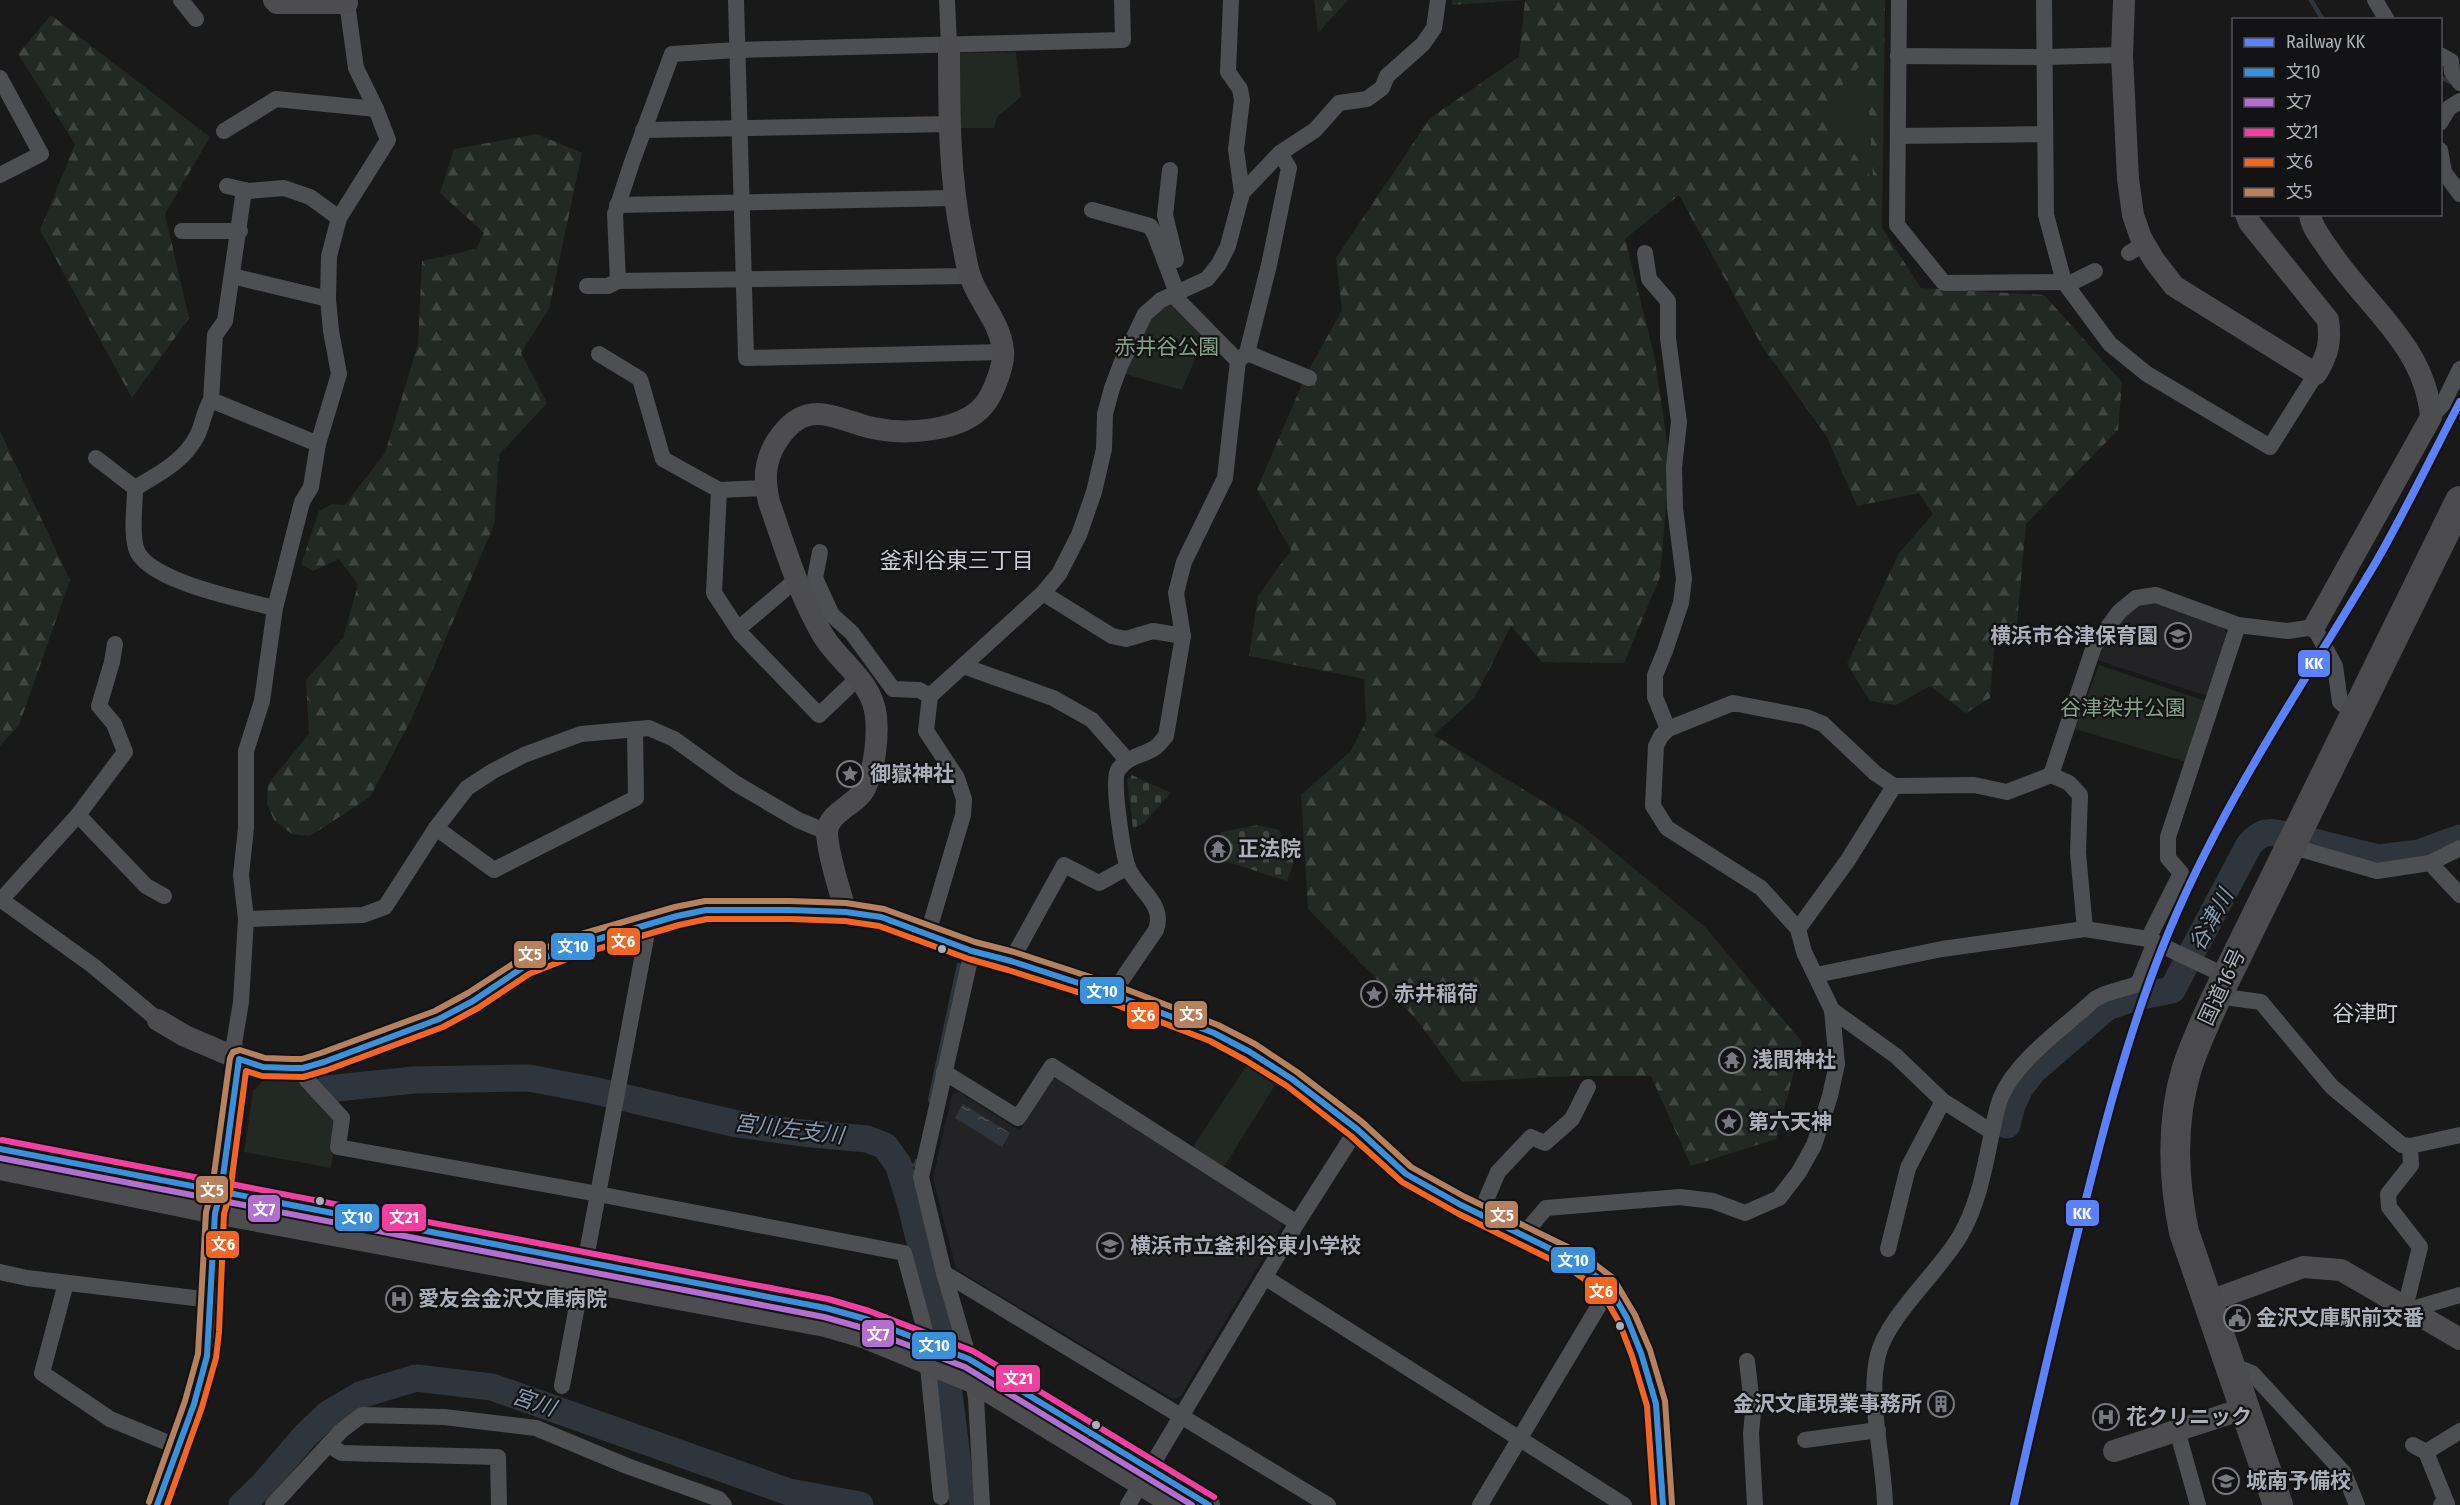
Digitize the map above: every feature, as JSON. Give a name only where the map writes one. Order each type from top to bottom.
[{"type":"highway","name":"国道16号","points":[[2278,1505],[2243,1409],[2184,1232],[2180,1212],[2176,1133],[2181,1091],[2187,1069],[2221,986],[2460,501]]},
{"type":"street","points":[[181,0],[196,19]]},
{"type":"street","points":[[156,1505],[201,1381],[210,1332],[215,1213],[221,1191],[239,1059],[234,1044],[241,1002],[246,919],[241,875],[246,828],[246,751],[262,701],[275,608],[302,502],[310,487],[318,444],[339,374],[328,299],[329,256],[339,218],[388,140],[356,68],[347,1],[277,3],[274,0]]},
{"type":"street","points":[[736,0],[746,358],[1004,352]]},
{"type":"street","points":[[846,912],[827,832],[834,819],[865,790],[873,762],[876,716],[870,693],[825,639],[798,579],[765,488],[767,462],[783,432],[799,418],[818,414],[839,416],[887,431],[955,426],[968,420],[985,404],[996,384],[1004,352],[998,328],[970,276],[953,198],[946,0]]},
{"type":"street","points":[[618,281],[615,214],[617,205],[672,54],[737,50],[1123,40],[1122,0]]},
{"type":"street","points":[[928,933],[963,815],[964,799],[957,778],[926,731],[930,696],[983,645],[1043,593],[1059,574],[1074,545],[1094,492],[1104,449],[1105,414],[1120,364],[1145,314],[1161,300],[1207,279],[1219,264],[1227,246],[1242,192],[1236,149],[1242,100],[1240,89],[1228,72],[1231,0]]},
{"type":"street","points":[[1242,192],[1280,153],[1315,130],[1339,102],[1367,99],[1383,88],[1388,76],[1423,44],[1434,28],[1438,0]]},
{"type":"street","points":[[1899,0],[1897,225],[1944,283],[2065,283],[2095,271]]},
{"type":"street","points":[[2044,0],[2046,215],[2065,283],[2110,344],[2147,374],[2270,447],[2316,374],[2326,356],[2330,339],[2328,320],[2249,222],[2247,216]]},
{"type":"street","points":[[2124,0],[2122,55],[2137,248],[2154,260],[2174,286],[2316,374]]},
{"type":"street","points":[[2375,0],[2386,18]]},
{"type":"street","points":[[1898,56],[2122,55]]},
{"type":"street","points":[[2451,57],[2452,72],[2460,83]]},
{"type":"street","points":[[0,78],[41,154],[0,175]]},
{"type":"street","points":[[224,131],[276,99],[376,109]]},
{"type":"street","points":[[2442,120],[2449,108],[2460,101]]},
{"type":"street","points":[[643,130],[949,124]]},
{"type":"street","points":[[1898,136],[2045,134]]},
{"type":"street","points":[[1112,994],[1156,930],[1160,920],[1156,906],[1128,867],[1114,786],[1117,771],[1127,760],[1156,748],[1166,736],[1183,636],[1176,593],[1184,562],[1226,478],[1242,357],[1269,265],[1289,168],[1280,153]]},
{"type":"street","points":[[2442,161],[2444,172],[2460,194]]},
{"type":"street","points":[[1170,170],[1165,215],[1178,292]]},
{"type":"street","points":[[227,186],[244,190],[284,188],[310,197],[339,218]]},
{"type":"street","points":[[135,488],[184,456],[198,433],[205,410],[211,400],[215,334],[225,321],[240,231],[244,190]]},
{"type":"street","points":[[617,205],[953,198]]},
{"type":"street","points":[[1092,210],[1150,226],[1178,292],[1242,357],[1309,378]]},
{"type":"street","points":[[2311,216],[2314,226],[2335,260],[2407,346],[2426,383],[2431,417]]},
{"type":"street","points":[[182,231],[240,231]]},
{"type":"street","points":[[1646,253],[1649,279],[1668,301],[1668,338],[1679,422],[1674,467],[1675,508],[1684,579],[1681,603],[1655,675],[1655,697],[1668,729]]},
{"type":"street","points":[[232,276],[328,299]]},
{"type":"street","points":[[587,286],[608,286],[618,281],[970,276]]},
{"type":"street","points":[[599,354],[640,379],[663,459],[719,490],[765,488]]},
{"type":"street","points":[[2314,627],[2431,417],[2443,404],[2460,369]]},
{"type":"street","points":[[211,400],[318,444]]},
{"type":"street","points":[[96,458],[135,488]]},
{"type":"street","points":[[135,488],[136,549],[144,562],[193,588],[275,608]]},
{"type":"street","points":[[719,490],[714,593],[738,629],[819,715],[859,677]]},
{"type":"street","points":[[819,552],[814,578],[832,615],[852,633],[893,690],[920,690],[930,696]]},
{"type":"street","points":[[738,629],[798,579]]},
{"type":"street","points":[[1043,593],[1112,636],[1126,639],[1153,631],[1183,636]]},
{"type":"street","points":[[2051,775],[2094,646],[2118,612],[2136,598],[2156,595],[2238,625],[2288,631],[2314,627]]},
{"type":"street","points":[[1885,1505],[1875,1368],[1887,1330],[1940,1266],[1961,1234],[1972,1211],[1981,1183],[2000,1099],[2007,1084],[2021,1066],[2095,999],[2138,984],[2152,940],[2181,873],[2168,858],[2168,837],[2238,625]]},
{"type":"street","points":[[2314,627],[2335,666],[2340,702],[2356,714]]},
{"type":"street","points":[[115,644],[99,706],[114,724],[125,752],[78,815],[1,900],[92,965],[158,1020],[185,1036],[239,1059],[263,1066],[303,1068],[439,1019],[473,1001],[525,966],[574,946],[649,922],[706,910],[846,912],[881,917],[972,951],[1011,961],[1112,994],[1214,1033],[1250,1052],[1292,1079],[1357,1129],[1406,1174],[1479,1214],[1575,1261],[1610,1287],[1638,1344],[1656,1404],[1663,1505]]},
{"type":"street","points":[[963,666],[1053,698],[1092,720],[1127,760]]},
{"type":"street","points":[[1523,1235],[1546,1208],[1680,1197],[1713,1201],[1745,1213],[1779,1198],[1799,1172],[1814,1145],[1830,1096],[1837,1065],[1832,1010],[1804,952],[1798,929],[1761,888],[1667,828],[1653,806],[1656,746],[1668,729],[1733,703],[1806,717],[1823,724],[1875,773],[1894,786],[1974,785],[2007,792],[2051,775],[2069,783],[2080,795],[2078,853],[2085,929]]},
{"type":"street","points":[[246,919],[363,915],[385,906],[436,828],[466,788],[524,755],[581,734],[649,728],[674,739],[735,783],[798,820],[827,832]]},
{"type":"street","points":[[436,828],[494,870],[636,798],[635,729]]},
{"type":"street","points":[[1798,929],[1848,860],[1894,786]]},
{"type":"street","points":[[78,815],[146,886],[164,896]]},
{"type":"street","points":[[2293,840],[2377,870],[2430,863],[2460,848]]},
{"type":"street","points":[[2430,863],[2460,895]]},
{"type":"street","points":[[1011,961],[1064,865],[1098,884],[1128,867]]},
{"type":"street","points":[[561,1386],[649,922]]},
{"type":"street","points":[[1816,975],[1942,949],[2085,929],[2152,940],[2197,962],[2221,986],[2261,1002],[2332,1087],[2402,1145],[2410,1146],[2460,1135]]},
{"type":"street","points":[[972,951],[921,1177],[974,1382],[982,1505]]},
{"type":"street","points":[[1832,1010],[1896,1056],[1942,1101],[1992,1132]]},
{"type":"street","points":[[944,1072],[1018,1119],[1052,1066],[1297,1223]]},
{"type":"street","points":[[303,1068],[307,1080],[342,1118],[338,1147],[904,1253],[924,1327],[941,1497]]},
{"type":"street","points":[[1479,1214],[1498,1173],[1531,1137],[1545,1143],[1572,1119],[1588,1087]]},
{"type":"street","points":[[1888,1249],[1908,1168],[1942,1101]]},
{"type":"street","points":[[1128,1505],[1297,1223],[1357,1129]]},
{"type":"street","points":[[2407,1309],[2420,1247],[2389,1207],[2388,1194],[2411,1165],[2410,1146]]},
{"type":"street","points":[[0,1149],[221,1191],[584,1271]]},
{"type":"street","points":[[0,1169],[215,1213],[826,1308],[926,1351],[974,1382],[1145,1477],[1209,1505]]},
{"type":"street","points":[[2207,1302],[2303,1267],[2341,1270],[2460,1339]]},
{"type":"street","points":[[0,1272],[66,1283],[211,1299]]},
{"type":"street","points":[[944,1273],[1328,1505]]},
{"type":"street","points":[[1266,1278],[1624,1505]]},
{"type":"street","points":[[66,1283],[42,1373],[110,1419],[178,1447]]},
{"type":"street","points":[[1480,1505],[1610,1287]]},
{"type":"street","points":[[2407,1309],[2460,1295]]},
{"type":"street","points":[[926,1351],[969,1359],[1145,1477],[1174,1505]]},
{"type":"street","points":[[1747,1361],[1753,1413],[1751,1433],[1755,1505]]},
{"type":"street","points":[[2231,1374],[2245,1370],[2252,1373],[2344,1473],[2357,1505]]},
{"type":"street","points":[[2114,1451],[2243,1409]]},
{"type":"street","points":[[273,1505],[330,1446],[341,1431],[362,1415],[444,1417],[536,1428],[627,1466],[719,1499],[724,1505]]},
{"type":"street","points":[[1805,1440],[1878,1430]]},
{"type":"street","points":[[2177,1430],[2198,1505]]},
{"type":"street","points":[[2441,1505],[2447,1504],[2420,1448],[2460,1431]]},
{"type":"street","points":[[330,1446],[342,1453],[498,1458],[499,1505]]},
{"type":"shaded area","points":[[2141,603],[2161,604],[2219,624],[2231,637],[2210,697],[2097,660],[2104,643],[2130,608]]},
{"type":"shaded area","name":"横浜市立釜利谷東小学校","points":[[1052,1079],[1060,1079],[1281,1222],[1281,1228],[1180,1397],[1173,1399],[958,1270],[955,1265],[933,1178],[952,1094],[959,1092],[1020,1131]]},
{"type":"green space","points":[[1314,0],[1348,0],[1318,33]]},
{"type":"green space","points":[[1452,0],[1525,0],[1452,5]]},
{"type":"green space","points":[[1525,0],[1885,0],[1882,228],[1921,288],[2044,295],[2122,382],[2118,430],[2026,524],[2016,634],[1995,638],[1990,698],[1966,713],[1930,686],[1896,705],[1870,701],[1847,664],[1899,553],[1933,514],[1919,493],[1857,506],[1827,437],[1762,346],[1679,195],[1625,239],[1654,354],[1670,461],[1660,577],[1624,663],[1542,662],[1511,626],[1475,697],[1434,735],[1580,824],[1705,927],[1802,1042],[1776,1139],[1691,1166],[1651,1076],[1572,1076],[1462,1082],[1416,1019],[1308,909],[1301,795],[1351,751],[1366,721],[1364,679],[1249,656],[1258,596],[1291,550],[1257,489],[1306,375],[1342,310],[1336,258],[1430,118],[1519,57]]},
{"type":"green space","points":[[51,15],[210,137],[165,214],[189,318],[132,398],[40,230],[75,144],[18,54]]},
{"type":"green space","points":[[1016,52],[1021,97],[997,117],[994,128],[956,128],[955,53]]},
{"type":"green space","points":[[1866,59],[1873,180],[1822,108]]},
{"type":"green space","points":[[537,134],[582,153],[549,309],[521,353],[547,403],[499,455],[494,525],[411,720],[370,797],[310,836],[292,834],[274,820],[267,804],[268,784],[309,734],[306,680],[343,638],[358,585],[339,559],[313,571],[301,564],[319,511],[332,504],[345,505],[385,453],[418,344],[422,261],[476,249],[484,233],[440,193],[454,149]]},
{"type":"green space","name":"赤井谷公園","points":[[1171,301],[1205,336],[1182,390],[1121,373],[1146,318]]},
{"type":"green space","points":[[0,431],[70,580],[19,725],[0,746]]},
{"type":"green space","name":"谷津染井公園","points":[[2099,665],[2206,701],[2186,762],[2075,729]]},
{"type":"green space","points":[[1132,775],[1171,793],[1144,823],[1133,829],[1127,780]]},
{"type":"green space","points":[[1258,825],[1279,830],[1294,862],[1287,881],[1222,860],[1221,832]]},
{"type":"green space","points":[[1246,1066],[1275,1085],[1224,1167],[1193,1147]]},
{"type":"green space","points":[[265,1079],[302,1082],[338,1124],[331,1168],[244,1152],[253,1091]]},
{"type":"water","points":[[963,1104],[1010,1133],[1002,1147],[955,1118]]},
{"type":"waterway","points":[[2311,0],[2322,18]]},
{"type":"waterway","points":[[2442,78],[2451,82]]},
{"type":"waterway","name":"谷津川","points":[[2007,1125],[2012,1105],[2020,1088],[2033,1071],[2107,1007],[2136,997],[2172,990],[2249,845],[2258,836],[2265,833],[2277,833],[2379,858],[2419,853],[2460,838]]},
{"type":"waterway","points":[[930,1100],[959,965]]},
{"type":"waterway","name":"宮川左支川","points":[[327,1089],[414,1080],[529,1078],[592,1090],[737,1124],[867,1139],[885,1146],[898,1164],[910,1202],[940,1322],[963,1505]]},
{"type":"waterway","points":[[901,1171],[916,1164],[917,1161]]},
{"type":"waterway","name":"宮川","points":[[242,1505],[328,1414],[360,1395],[416,1378],[492,1387],[789,1492],[860,1505]]},
{"type":"rail line","name":"KK","points":[[2014,1505],[2107,1118],[2138,1014],[2163,946],[2234,798],[2376,562],[2460,402]]},
{"type":"transit line","name":"文5","points":[[149,1502],[185,1401],[198,1354],[206,1212],[212,1189],[230,1058],[233,1052],[240,1050],[265,1058],[302,1059],[435,1011],[522,958],[571,937],[675,907],[705,901],[790,901],[846,903],[884,909],[975,942],[1014,952],[1115,985],[1218,1025],[1255,1044],[1297,1072],[1362,1122],[1411,1167],[1465,1197],[1580,1253],[1613,1278],[1635,1315],[1650,1350],[1665,1401],[1672,1504]]},
{"type":"transit line","name":"文10","points":[[157,1505],[194,1404],[207,1356],[215,1213],[221,1191],[239,1059],[263,1067],[291,1068],[303,1068],[324,1062],[439,1019],[473,1001],[525,966],[574,946],[677,916],[706,910],[846,912],[881,917],[972,951],[1011,961],[1112,994],[1214,1033],[1250,1052],[1292,1079],[1357,1129],[1406,1174],[1461,1205],[1575,1261],[1608,1285],[1627,1318],[1641,1353],[1656,1404],[1663,1505]]},
{"type":"transit line","name":"文6","points":[[167,1505],[202,1407],[216,1358],[224,1214],[230,1192],[246,1071],[262,1076],[303,1077],[327,1070],[443,1027],[478,1008],[529,974],[577,955],[707,919],[845,921],[879,926],[969,959],[1109,1002],[1210,1041],[1245,1060],[1287,1086],[1351,1136],[1402,1182],[1457,1213],[1570,1269],[1601,1291],[1619,1322],[1647,1406],[1654,1505]]},
{"type":"transit line","name":"文21","points":[[2,1140],[828,1299],[869,1311],[973,1351],[1214,1497]]},
{"type":"transit line","name":"文10","points":[[0,1149],[826,1308],[866,1319],[969,1359],[1209,1505]]},
{"type":"transit line","name":"文7","points":[[0,1158],[824,1317],[863,1328],[965,1367],[1192,1505]]},
{"type":"place","name":"横浜市谷津保育園","points":[[2178,636]]},
{"type":"place","name":"御嶽神社","points":[[850,774]]},
{"type":"place","name":"正法院","points":[[1218,849]]},
{"type":"place","name":"赤井稲荷","points":[[1374,994]]},
{"type":"place","name":"浅間神社","points":[[1732,1060]]},
{"type":"place","name":"第六天神","points":[[1729,1122]]},
{"type":"place","name":"横浜市立釜利谷東小学校","points":[[1110,1246]]},
{"type":"place","name":"愛友会金沢文庫病院","points":[[399,1299]]},
{"type":"place","name":"金沢文庫駅前交番","points":[[2237,1318]]},
{"type":"place","name":"金沢文庫現業事務所","points":[[1941,1404]]},
{"type":"place","name":"花クリニック","points":[[2106,1417]]},
{"type":"place","name":"城南予備校","points":[[2226,1481]]},
{"type":"district","name":"釜利谷東三丁目","points":[[957,560]]},
{"type":"district","name":"谷津町","points":[[2365,1013]]}]
